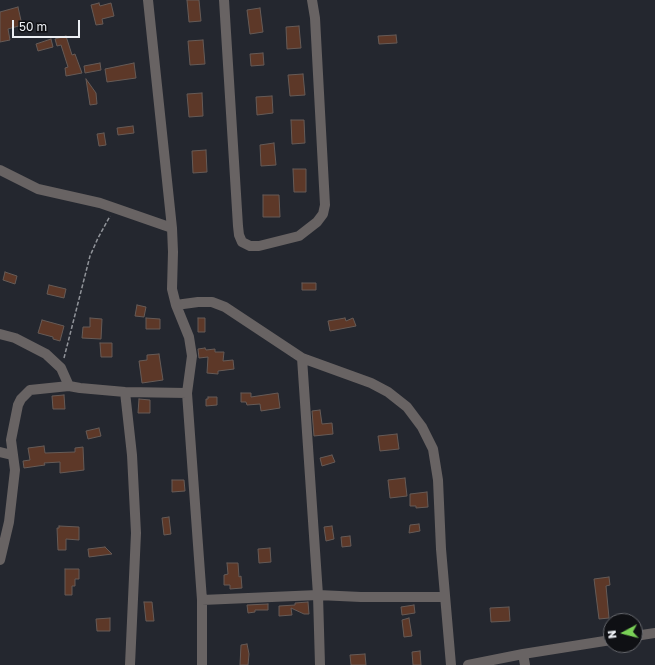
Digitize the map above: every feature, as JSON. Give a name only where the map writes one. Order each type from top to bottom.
[{"type":"street","points":[[148,0],[172,228],[172,288],[176,305],[189,337],[192,356],[187,393],[202,600],[202,665]]},
{"type":"street","points":[[224,0],[239,235],[242,242],[250,246],[259,246],[299,236],[317,222],[323,214],[324,205],[315,18],[312,0]]},
{"type":"street","points":[[0,170],[38,189],[100,203],[172,228]]},
{"type":"street","points":[[176,305],[212,302],[224,307],[302,358],[371,383],[388,392],[407,407],[422,427],[433,449],[438,480],[444,597],[451,665]]},
{"type":"street","points":[[0,334],[15,338],[46,354],[61,368],[69,386]]},
{"type":"street","points":[[302,358],[318,595],[320,665]]},
{"type":"street","points":[[0,560],[10,522],[15,470],[11,440],[18,405],[21,399],[30,390],[69,386],[125,392],[187,393]]},
{"type":"street","points":[[125,392],[132,455],[136,533],[130,665]]},
{"type":"street","points":[[0,452],[12,455]]},
{"type":"street","points":[[202,600],[318,595],[361,597],[444,597]]},
{"type":"street","points":[[643,635],[655,633]]},
{"type":"street","points":[[468,665],[523,654],[603,641]]},
{"type":"street","points":[[523,654],[525,665]]},
{"type":"path","points":[[61,368],[90,256],[98,238],[115,208]]},
{"type":"building","points":[[187,0],[199,0],[201,21],[189,22]]},
{"type":"building","points":[[99,3],[100,6],[111,3],[114,16],[102,19],[103,24],[96,25],[91,5]]},
{"type":"building","points":[[18,7],[22,25],[8,29],[10,40],[0,42],[0,12]]},
{"type":"building","points":[[260,8],[263,32],[250,34],[247,10]]},
{"type":"building","points":[[299,26],[301,48],[287,49],[286,27]]},
{"type":"building","points":[[396,35],[397,43],[379,44],[378,36]]},
{"type":"building","points":[[66,36],[72,55],[75,54],[82,73],[66,76],[65,68],[68,67],[61,45],[57,46],[55,39]]},
{"type":"building","points":[[51,39],[53,47],[38,51],[36,44]]},
{"type":"building","points":[[203,40],[205,64],[190,65],[188,41]]},
{"type":"building","points":[[263,53],[264,65],[251,66],[250,54]]},
{"type":"building","points":[[100,63],[101,70],[85,73],[84,66]]},
{"type":"building","points":[[134,63],[136,78],[107,82],[105,69]]},
{"type":"building","points":[[303,74],[305,95],[290,96],[288,75]]},
{"type":"building","points":[[86,79],[96,93],[97,104],[90,105]]},
{"type":"building","points":[[202,93],[203,116],[189,117],[187,94]]},
{"type":"building","points":[[272,96],[273,113],[257,115],[256,97]]},
{"type":"building","points":[[291,120],[304,120],[305,143],[292,144]]},
{"type":"building","points":[[133,126],[134,133],[118,135],[117,128]]},
{"type":"building","points":[[104,133],[106,145],[99,146],[97,134]]},
{"type":"building","points":[[274,143],[276,165],[261,166],[260,145]]},
{"type":"building","points":[[206,150],[207,172],[193,173],[192,151]]},
{"type":"building","points":[[293,169],[306,169],[306,192],[294,192]]},
{"type":"building","points":[[263,195],[279,195],[280,217],[263,217]]},
{"type":"building","points":[[5,272],[17,276],[15,284],[3,280]]},
{"type":"building","points":[[302,283],[316,283],[316,290],[302,290]]},
{"type":"building","points":[[49,285],[66,289],[64,298],[47,294]]},
{"type":"building","points":[[137,305],[146,307],[144,317],[135,316]]},
{"type":"building","points":[[90,318],[102,319],[101,339],[82,338],[83,327],[90,327]]},
{"type":"building","points":[[146,318],[160,319],[160,329],[146,329]]},
{"type":"building","points":[[198,318],[205,318],[205,332],[198,332]]},
{"type":"building","points":[[345,318],[346,321],[353,318],[356,326],[330,331],[328,321]]},
{"type":"building","points":[[42,320],[64,326],[60,341],[53,339],[53,337],[38,333]]},
{"type":"building","points":[[100,343],[112,343],[112,357],[101,357]]},
{"type":"building","points":[[205,348],[206,350],[215,349],[215,352],[224,352],[223,361],[233,360],[234,369],[218,371],[218,374],[207,373],[208,357],[199,358],[198,349]]},
{"type":"building","points":[[159,354],[163,380],[142,383],[139,361],[147,360],[147,355]]},
{"type":"building","points":[[241,393],[251,393],[251,397],[278,393],[280,408],[261,411],[260,404],[247,405],[246,402],[241,402]]},
{"type":"building","points":[[64,395],[65,409],[53,409],[52,396]]},
{"type":"building","points":[[208,397],[217,397],[217,405],[206,406],[206,399],[208,399]]},
{"type":"building","points":[[139,399],[150,400],[150,413],[138,413]]},
{"type":"building","points":[[320,410],[322,424],[332,423],[333,434],[314,436],[312,411]]},
{"type":"building","points":[[99,428],[101,436],[88,439],[86,431]]},
{"type":"building","points":[[397,434],[399,449],[380,451],[378,436]]},
{"type":"building","points":[[44,446],[45,453],[75,452],[75,448],[83,447],[84,470],[60,473],[60,462],[44,463],[45,465],[24,468],[23,461],[30,460],[28,448]]},
{"type":"building","points":[[332,455],[335,462],[322,466],[320,458]]},
{"type":"building","points":[[405,478],[407,496],[390,498],[388,480]]},
{"type":"building","points":[[172,480],[184,480],[185,491],[172,492]]},
{"type":"building","points":[[427,492],[428,507],[416,508],[416,506],[410,506],[410,494]]},
{"type":"building","points":[[169,517],[171,534],[164,535],[162,518]]},
{"type":"building","points":[[419,524],[420,531],[409,533],[410,525]]},
{"type":"building","points":[[59,526],[79,527],[79,540],[66,539],[66,550],[58,550],[57,528],[59,528]]},
{"type":"building","points":[[332,526],[334,539],[326,541],[324,527]]},
{"type":"building","points":[[350,536],[351,546],[342,547],[341,537]]},
{"type":"building","points":[[105,547],[112,554],[89,557],[88,549]]},
{"type":"building","points":[[270,548],[271,562],[259,563],[258,549]]},
{"type":"building","points":[[227,563],[238,563],[239,577],[241,576],[242,588],[230,589],[230,585],[224,585],[224,575],[228,574]]},
{"type":"building","points":[[65,569],[79,569],[79,579],[75,579],[75,586],[72,586],[72,595],[65,595]]},
{"type":"building","points":[[609,577],[610,585],[606,586],[609,613],[603,613],[603,619],[599,619],[594,579]]},
{"type":"building","points":[[144,602],[152,602],[154,621],[146,621]]},
{"type":"building","points":[[308,602],[309,614],[304,614],[291,608],[292,615],[279,616],[279,606]]},
{"type":"building","points":[[268,604],[268,610],[255,610],[255,612],[248,613],[247,605]]},
{"type":"building","points":[[414,605],[415,613],[402,615],[401,607]]},
{"type":"building","points":[[509,607],[510,621],[491,622],[490,608]]},
{"type":"building","points":[[110,618],[110,631],[97,631],[96,619]]},
{"type":"building","points":[[409,618],[412,636],[404,637],[402,620]]},
{"type":"building","points":[[247,644],[249,654],[248,665],[240,665],[241,645]]},
{"type":"building","points":[[420,651],[421,665],[413,665],[412,652]]},
{"type":"building","points":[[365,654],[366,665],[351,665],[350,655]]}]
